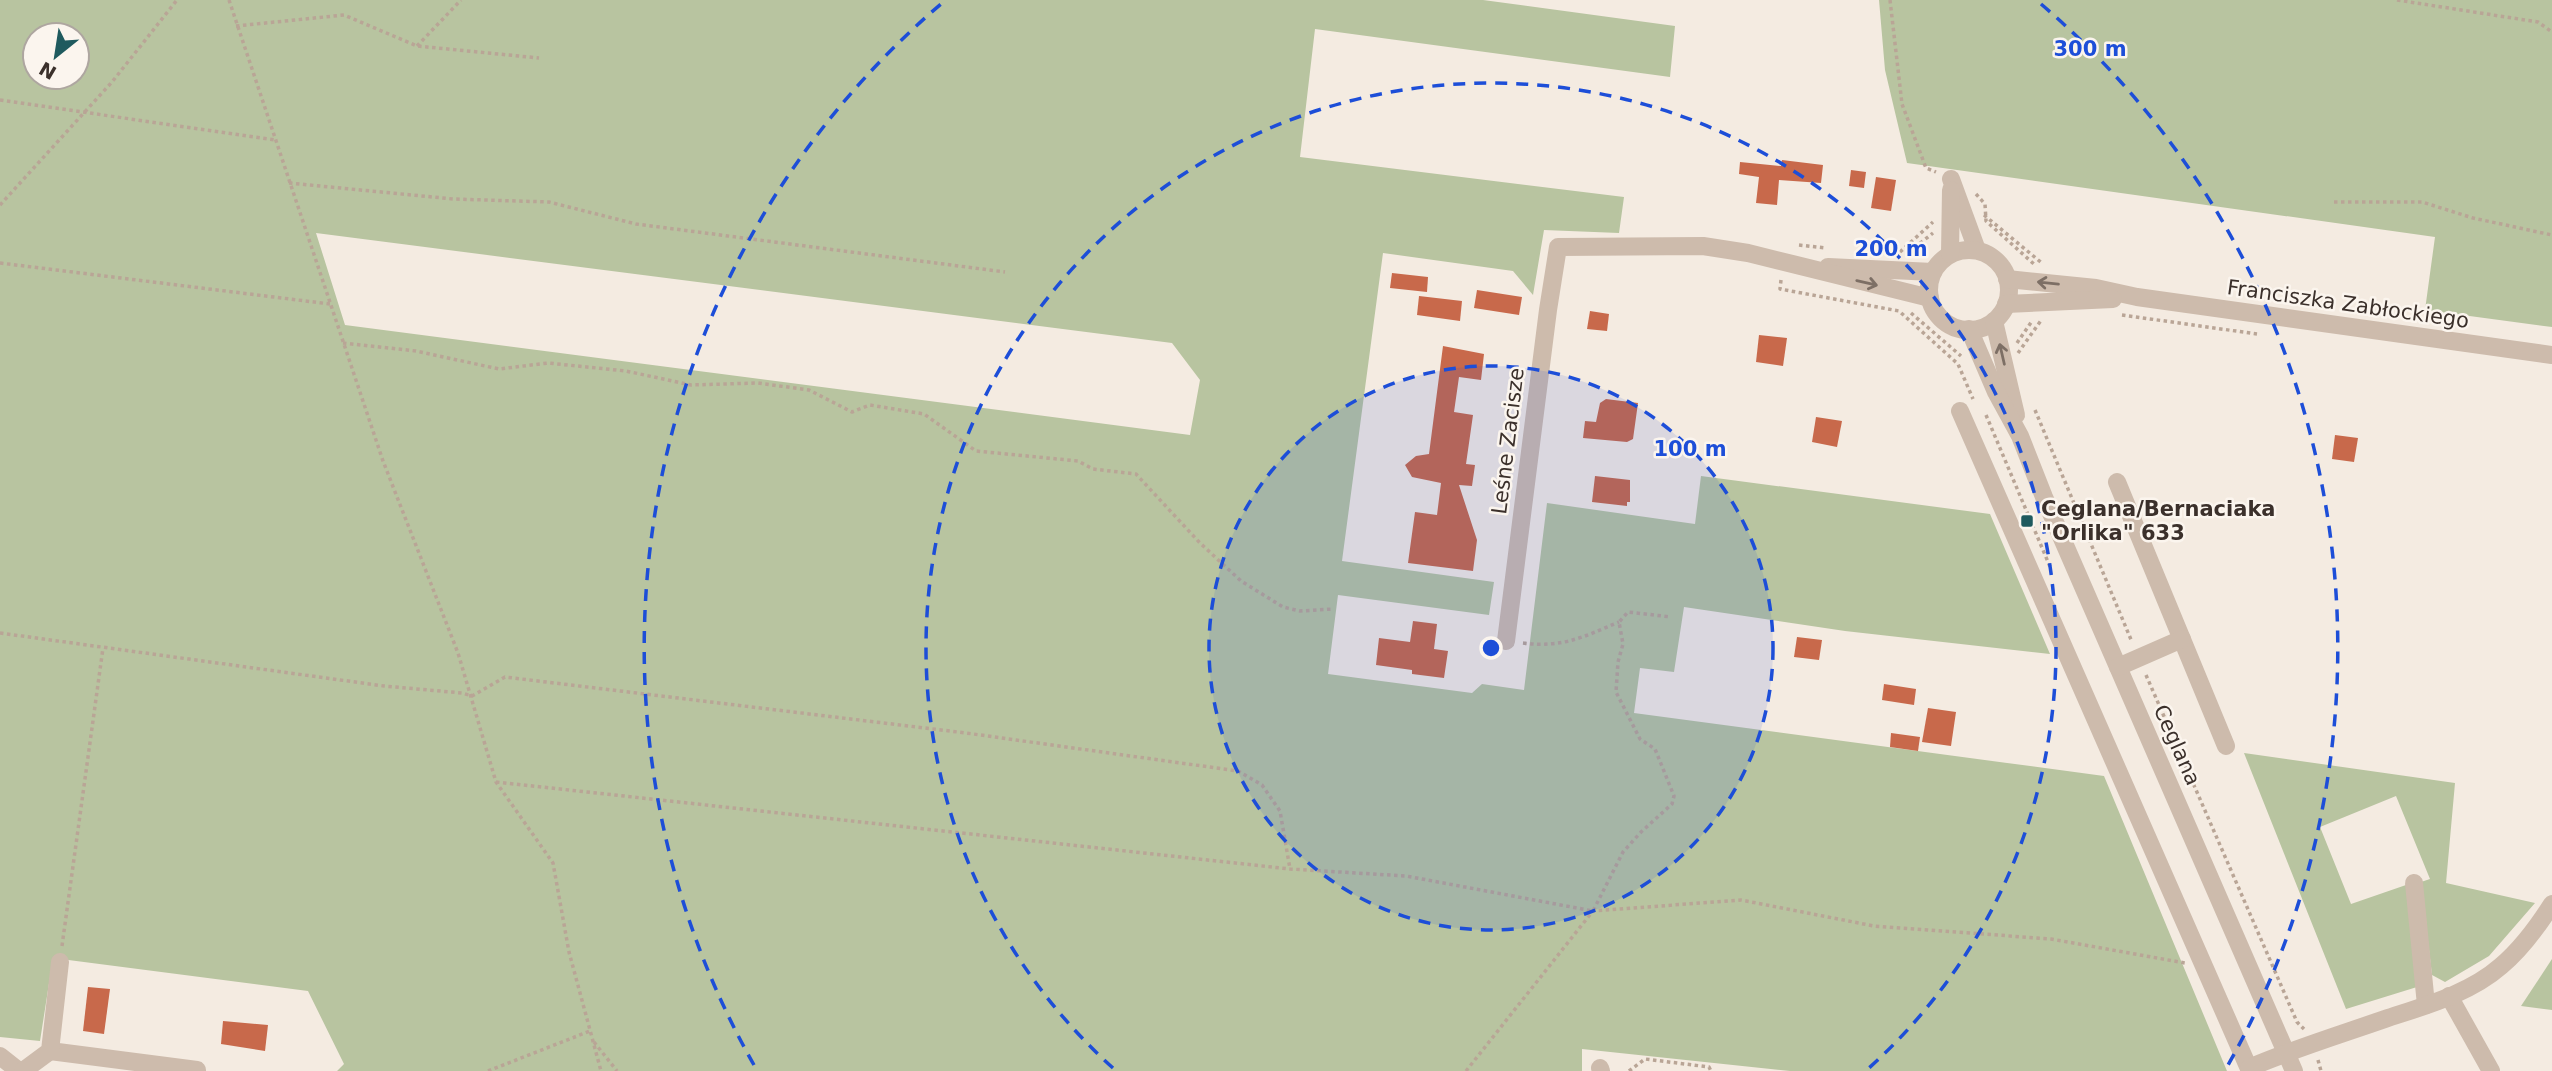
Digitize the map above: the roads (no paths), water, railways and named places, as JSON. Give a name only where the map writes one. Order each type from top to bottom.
[{"type":"street","points":[[1950,254],[1957,217],[1951,179]]},
{"type":"street","points":[[1957,217],[1977,250]]},
{"type":"street","name":"Leśne Zacisze","points":[[1506,641],[1558,247],[1703,246],[1748,253],[1804,267]]},
{"type":"street","points":[[1977,250],[1990,256],[2001,266],[2009,292],[2006,304],[1994,321],[1969,330],[1955,327],[1943,320],[1930,298],[1929,285],[1933,272],[1950,254],[1977,250]]},
{"type":"street","points":[[1804,267],[1933,272]]},
{"type":"street","points":[[1804,267],[1930,298]]},
{"type":"street","name":"Franciszka Zabłockiego","points":[[2007,279],[2095,288],[2137,297],[2552,355]]},
{"type":"street","name":"Franciszka Zabłockiego","points":[[2006,304],[2137,297]]},
{"type":"street","name":"Ceglana","points":[[1994,321],[2020,436]]},
{"type":"street","name":"Ceglana","points":[[1969,330],[1996,392],[2020,436],[2294,1071]]},
{"type":"street","points":[[1960,411],[2249,1070],[2286,1052],[2466,989],[2501,967],[2526,940],[2552,904]]},
{"type":"street","points":[[2117,482],[2225,746]]},
{"type":"street","points":[[2118,667],[2182,639]]},
{"type":"street","points":[[2414,883],[2426,1005]]},
{"type":"street","points":[[50,1051],[60,962]]},
{"type":"street","points":[[2449,996],[2491,1071]]},
{"type":"street","points":[[0,1056],[21,1071],[50,1051],[197,1070]]},
{"type":"place","name":"Ceglana/Bernaciaka \"Orlika\" 633","points":[[2027,521]]}]
